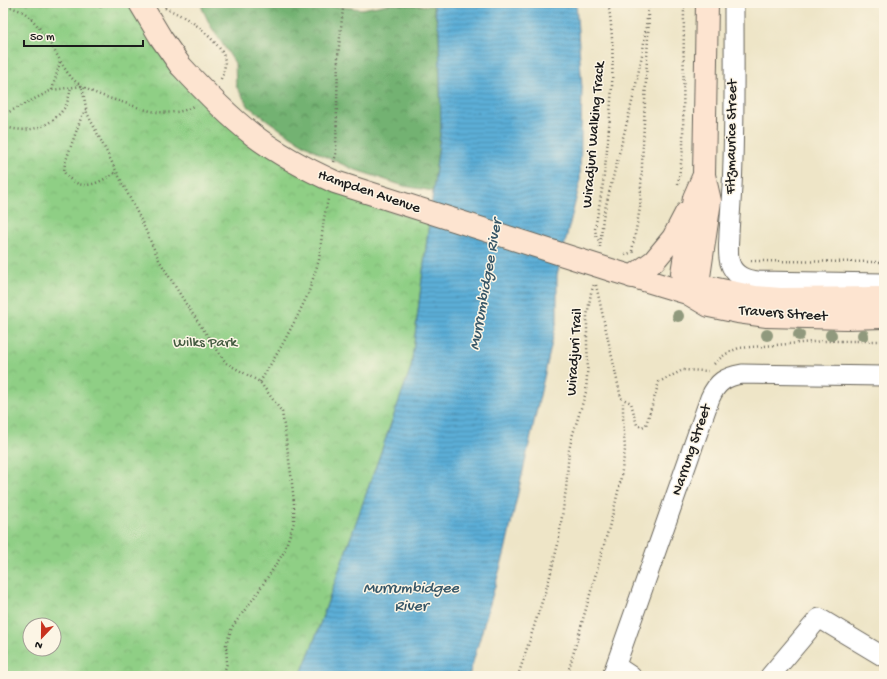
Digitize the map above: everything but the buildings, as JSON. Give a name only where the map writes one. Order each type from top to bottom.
[{"type":"main road","name":"Hampden Avenue","points":[[140,3],[161,38],[180,65],[216,103],[253,135],[281,154],[309,170],[335,182],[623,268]]},
{"type":"main road","name":"Fitzmaurice Street","points":[[687,292],[699,277],[710,201],[704,174],[707,3]]},
{"type":"main road","name":"Fitzmaurice Street","points":[[687,292],[682,273],[686,192],[704,174]]},
{"type":"main road","points":[[623,268],[654,261],[673,238],[686,192]]},
{"type":"main road","name":"Travers Street","points":[[623,268],[687,292],[709,306],[738,312],[767,316],[846,318],[884,317]]},
{"type":"main road","name":"Travers Street","points":[[687,292],[712,288],[755,298],[884,298]]},
{"type":"street","name":"Fitzmaurice Street","points":[[734,3],[732,186],[728,250],[729,262],[739,265]]},
{"type":"street","name":"Travers Street","points":[[739,265],[740,277],[758,282],[884,283]]},
{"type":"street","points":[[717,373],[734,375],[884,376]]},
{"type":"street","name":"Narrung Street","points":[[620,673],[710,398],[718,384],[717,373]]},
{"type":"street","points":[[770,676],[819,618],[884,657]]},
{"type":"path","points":[[99,3],[101,8]]},
{"type":"path","points":[[160,11],[169,3]]},
{"type":"path","name":"Wiradjuri Walking Track","points":[[600,244],[595,229],[604,176],[611,111],[612,42],[611,19],[608,3]]},
{"type":"path","points":[[599,252],[603,217],[634,94],[643,50],[650,3]]},
{"type":"path","points":[[623,268],[632,252],[640,208],[650,3]]},
{"type":"path","points":[[684,3],[683,149],[686,192]]},
{"type":"path","points":[[3,5],[22,11],[30,17],[53,48],[71,77],[82,86],[95,93],[159,112],[183,111],[192,106]]},
{"type":"path","points":[[165,8],[191,21],[221,50],[225,60],[225,66],[219,83]]},
{"type":"path","points":[[52,90],[60,61]]},
{"type":"path","points":[[3,116],[52,90],[82,86]]},
{"type":"path","points":[[82,86],[87,113],[141,220],[159,260],[186,304],[226,363],[260,382],[282,412],[292,481],[294,522],[284,552],[256,595],[232,627],[226,645],[227,664],[223,676]]},
{"type":"path","points":[[3,126],[14,130],[27,130],[40,127],[63,111],[68,101],[70,88]]},
{"type":"path","points":[[86,108],[65,163],[64,171],[70,179],[79,185],[92,185],[102,181],[116,172]]},
{"type":"path","points":[[632,252],[639,250]]},
{"type":"path","points":[[739,265],[884,262]]},
{"type":"path","name":"Wiradjuri Trail","points":[[518,676],[549,580],[558,544],[566,489],[569,450],[586,392],[588,360],[586,347],[587,316],[595,281],[621,398],[631,403],[637,425],[642,427],[646,425],[659,382],[683,370],[708,371],[717,373]]},
{"type":"path","points":[[717,373],[722,356],[739,348],[825,341],[884,341]]},
{"type":"path","points":[[567,676],[608,533],[620,483],[625,450],[623,416],[624,403]]},
{"type":"green space","name":"Wilks Park","points":[[3,3],[140,3],[230,117],[365,192],[367,204],[429,222],[411,367],[314,641],[300,676],[3,676]]},
{"type":"green space","points":[[204,3],[302,3],[362,9],[388,4],[433,6],[439,30],[441,128],[433,191],[404,186],[353,169],[322,155],[284,132],[249,107],[236,86],[235,63],[210,25],[202,8]]},
{"type":"water","name":"Murrumbidgee River","points":[[433,3],[576,3],[582,88],[580,183],[557,275],[557,320],[504,555],[469,676],[300,676],[314,641],[411,367],[441,128],[439,30]]}]
